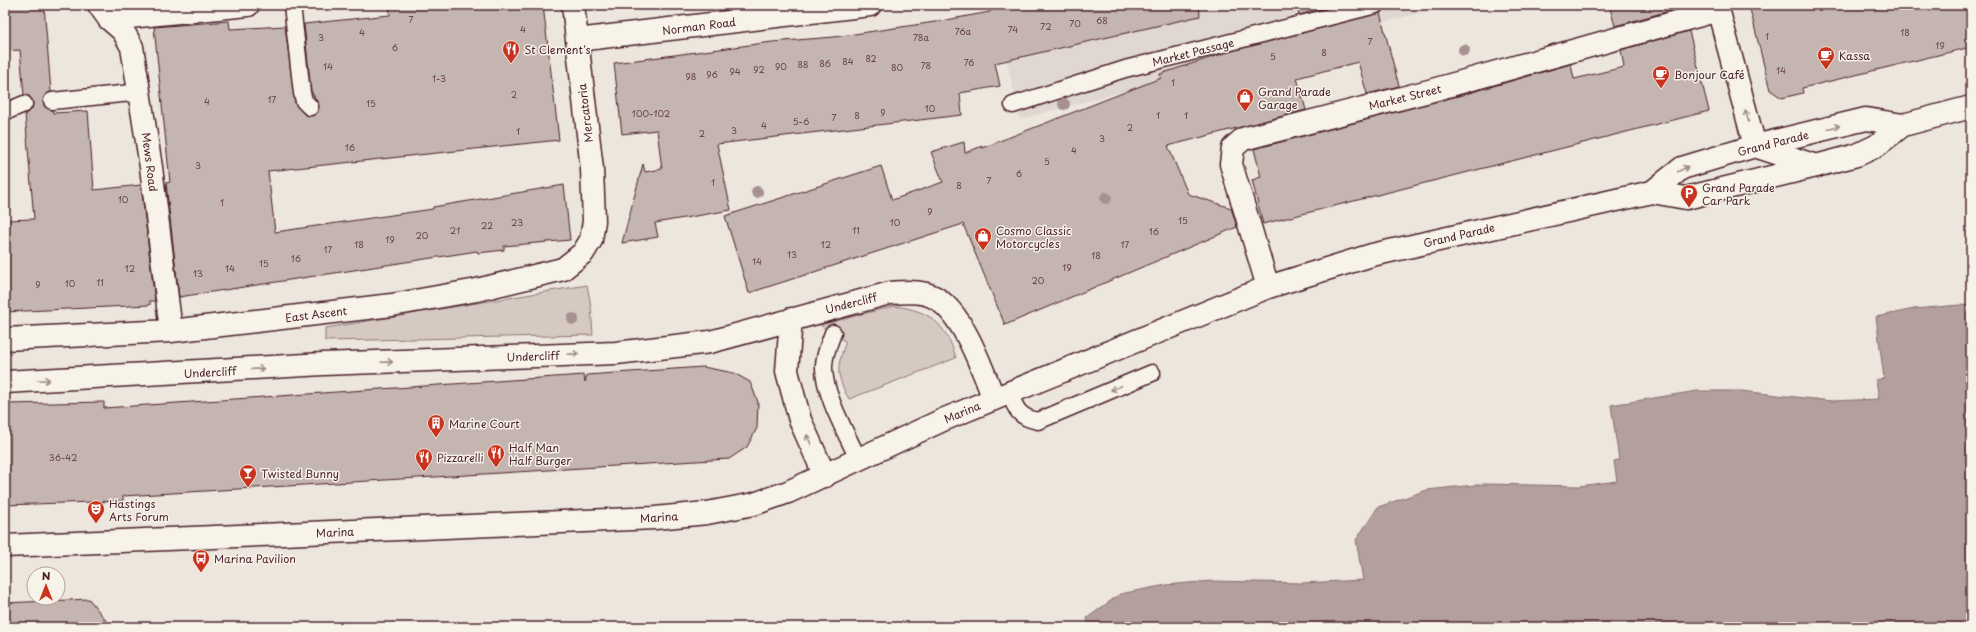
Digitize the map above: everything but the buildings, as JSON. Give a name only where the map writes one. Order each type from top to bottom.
[{"type":"main road","points":[[104,12],[248,5]]},
{"type":"main road","name":"Mercatoria","points":[[573,5],[592,169],[594,221]]},
{"type":"main road","name":"Norman Road","points":[[577,40],[870,5]]},
{"type":"main road","points":[[1718,8],[1755,146],[1816,166]]},
{"type":"main road","name":"Market Street","points":[[1268,287],[1231,164],[1233,148],[1243,139],[1429,91],[1718,8]]},
{"type":"main road","name":"Mews Road","points":[[104,12],[123,30],[132,47],[141,92],[171,331]]},
{"type":"main road","name":"Grand Parade","points":[[1268,287],[1372,255],[1652,192],[1686,198],[1816,166],[1857,155],[1876,146],[1903,125],[1971,107]]},
{"type":"main road","name":"Grand Parade","points":[[1652,192],[1682,168],[1755,146],[1866,119],[1903,125]]},
{"type":"main road","name":"East Ascent","points":[[5,339],[171,331],[392,305],[477,290],[563,269],[583,253],[592,240],[594,221]]},
{"type":"main road","name":"Marina","points":[[5,546],[655,518],[707,513],[754,504],[788,492],[825,476],[858,459],[1001,395],[1268,287]]},
{"type":"main road","name":"Undercliff","points":[[5,382],[323,364],[616,353],[710,342],[791,318],[890,293],[909,292],[926,294],[937,298],[953,314],[1001,395]]},
{"type":"main road","points":[[791,318],[787,371],[800,420],[825,476]]},
{"type":"lane","points":[[292,5],[302,93],[304,101],[310,107]]},
{"type":"lane","name":"Market Passage","points":[[1013,105],[1125,69],[1376,5]]},
{"type":"lane","points":[[52,101],[141,92]]},
{"type":"lane","points":[[5,112],[24,104]]},
{"type":"lane","points":[[833,333],[826,351],[824,366],[827,390],[858,459]]},
{"type":"lane","points":[[1001,395],[1026,418],[1038,421],[1152,373]]},
{"type":"shaded area","points":[[994,5],[1449,5],[1020,119]]},
{"type":"shaded area","points":[[587,285],[591,306],[593,335],[325,341],[325,328]]},
{"type":"shaded area","points":[[1960,305],[1971,306],[1971,627],[1089,627],[1087,618],[1120,594],[1166,585],[1212,581],[1301,583],[1363,580],[1356,540],[1378,507],[1427,490],[1484,484],[1579,486],[1617,481],[1614,461],[1619,460],[1611,405],[1697,391],[1741,391],[1832,401],[1879,399],[1876,380],[1884,378],[1876,317],[1914,309]]},
{"type":"shaded area","points":[[894,306],[917,311],[927,315],[935,321],[947,336],[956,358],[849,399],[842,384],[839,371],[840,358],[846,342],[820,325]]},
{"type":"place","name":"St Clement's","points":[[511,64]]},
{"type":"place","name":"Kassa","points":[[1826,70]]},
{"type":"place","name":"Bonjour Café","points":[[1661,89]]},
{"type":"place","name":"Grand Parade Garage","points":[[1245,112]]},
{"type":"place","name":"Grand Parade Car Park","points":[[1689,208]]},
{"type":"place","name":"Cosmo Classic Motorcycles","points":[[983,251]]},
{"type":"place","name":"Marine Court","points":[[436,438]]},
{"type":"place","name":"Half Man Half Burger","points":[[496,468]]},
{"type":"place","name":"Pizzarelli","points":[[424,472]]},
{"type":"place","name":"Twisted Bunny","points":[[248,488]]},
{"type":"place","name":"Hastings Arts Forum","points":[[96,524]]},
{"type":"place","name":"Marina Pavilion","points":[[201,573]]}]
